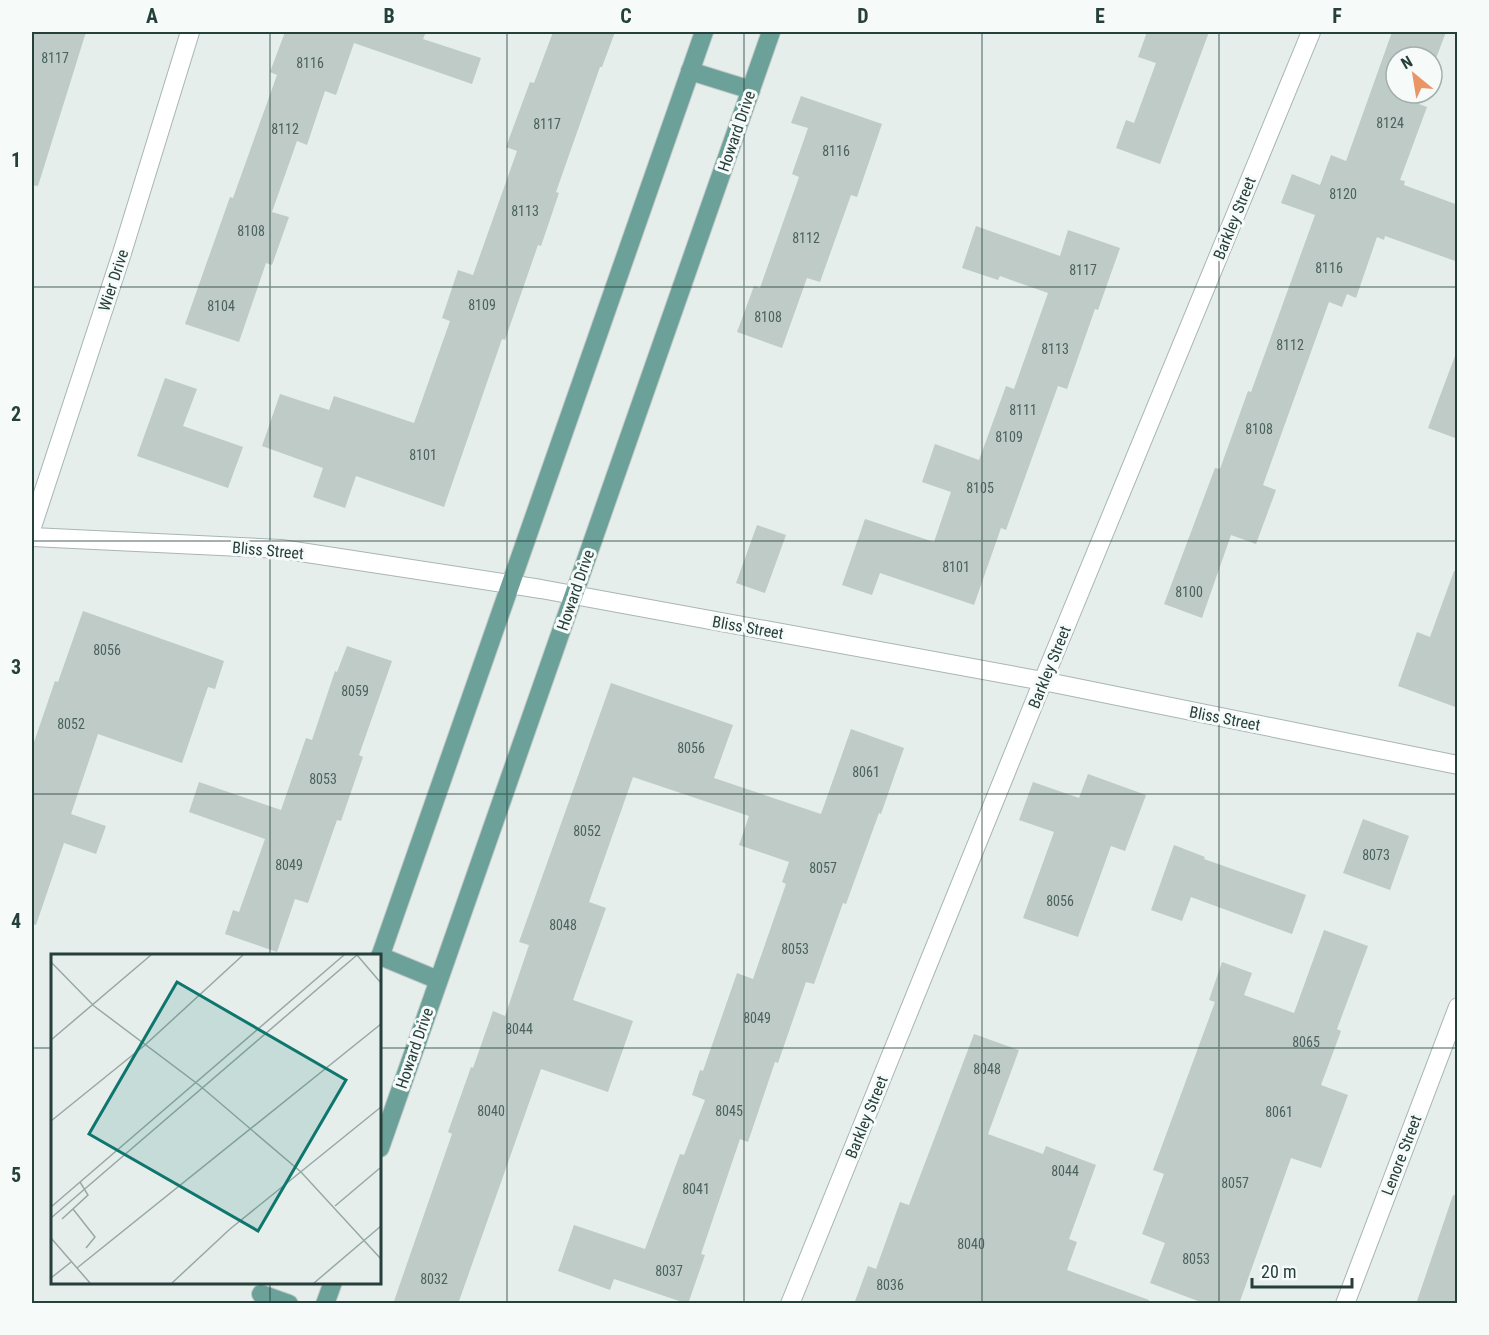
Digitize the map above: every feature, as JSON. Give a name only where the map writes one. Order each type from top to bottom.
[{"type":"main road","points":[[381,954],[704,32]]},
{"type":"main road","name":"Howard Drive","points":[[381,1145],[771,32]]},
{"type":"main road","points":[[690,71],[751,90]]},
{"type":"main road","points":[[381,957],[438,980]]},
{"type":"main road","points":[[325,1304],[332,1284]]},
{"type":"main road","points":[[262,1293],[289,1304]]},
{"type":"street","name":"Wier Drive","points":[[32,527],[122,253],[190,32]]},
{"type":"street","name":"Barkley Street","points":[[790,1304],[1043,681],[1311,32]]},
{"type":"street","name":"Bliss Street","points":[[32,537],[281,549],[510,584],[1043,681],[1458,765]]},
{"type":"street","name":"Lenore Street","points":[[1345,1304],[1458,1007]]},
{"type":"building","points":[[32,32],[86,32],[38,186],[32,185]]},
{"type":"building","points":[[285,32],[426,32],[423,39],[481,58],[472,84],[354,43],[336,95],[325,91],[307,145],[297,141],[272,212],[289,217],[272,265],[266,263],[239,342],[185,324],[230,197],[233,198],[277,75],[270,72]]},
{"type":"building","points":[[553,32],[615,32],[602,67],[600,67],[556,192],[559,193],[541,246],[538,245],[505,340],[502,339],[444,507],[356,476],[345,508],[313,497],[323,468],[262,446],[280,394],[329,410],[334,396],[414,423],[450,321],[442,318],[458,270],[473,275],[517,151],[506,147],[530,82],[534,83]]},
{"type":"building","points":[[1147,32],[1209,32],[1160,164],[1116,148],[1126,120],[1134,123],[1156,63],[1138,57]]},
{"type":"building","points":[[1392,32],[1446,32],[1441,45],[1387,45]]},
{"type":"building","points":[[1384,54],[1384,105],[1427,107],[1400,180],[1405,181],[1404,185],[1458,205],[1458,262],[1385,236],[1384,240],[1377,237],[1356,298],[1347,294],[1342,307],[1329,302],[1263,485],[1276,490],[1256,544],[1231,535],[1202,618],[1164,604],[1215,468],[1220,469],[1248,391],[1251,392],[1315,215],[1281,203],[1292,174],[1320,185],[1331,155],[1346,161]]},
{"type":"building","points":[[801,96],[882,124],[857,197],[851,195],[820,282],[807,278],[782,348],[737,332],[754,286],[760,288],[799,177],[792,174],[808,128],[791,123]]},
{"type":"building","points":[[976,226],[1060,256],[1068,230],[1120,248],[1098,310],[1095,309],[1067,389],[1058,386],[1006,530],[1001,528],[974,605],[880,573],[872,595],[842,585],[865,519],[934,542],[951,492],[922,482],[935,444],[979,460],[1006,386],[1014,389],[1048,293],[1000,276],[998,280],[962,268]]},
{"type":"building","points":[[1455,356],[1458,356],[1458,439],[1428,428]]},
{"type":"building","points":[[165,378],[197,389],[183,426],[243,447],[228,488],[137,456]]},
{"type":"building","points":[[757,525],[786,535],[765,593],[736,583]]},
{"type":"building","points":[[1454,571],[1458,571],[1458,708],[1398,686],[1417,632],[1430,637]]},
{"type":"building","points":[[83,611],[224,661],[215,689],[208,687],[182,763],[98,734],[71,814],[106,826],[96,854],[64,843],[36,925],[32,924],[32,748],[55,681],[58,682]]},
{"type":"building","points":[[347,646],[392,661],[359,755],[363,757],[341,821],[337,820],[308,903],[295,899],[277,952],[225,934],[233,910],[239,912],[265,839],[189,812],[199,782],[281,810],[306,738],[312,740],[335,671],[337,672]]},
{"type":"building","points":[[611,683],[733,725],[714,778],[821,814],[851,729],[904,748],[881,814],[879,813],[846,904],[843,903],[814,984],[806,982],[778,1063],[775,1062],[748,1142],[740,1139],[701,1254],[705,1255],[688,1304],[614,1279],[610,1290],[558,1271],[574,1225],[645,1249],[680,1154],[684,1155],[705,1100],[692,1095],[700,1070],[703,1071],[737,973],[753,979],[786,884],[782,882],[789,862],[739,845],[749,816],[633,777],[589,902],[606,908],[573,1000],[633,1021],[608,1092],[541,1069],[458,1304],[393,1304],[452,1134],[448,1132],[471,1067],[473,1068],[493,1011],[505,1016],[529,945],[519,942]]},
{"type":"building","points":[[1088,774],[1146,795],[1125,851],[1111,846],[1078,937],[1023,918],[1054,832],[1019,820],[1033,782],[1079,798]]},
{"type":"building","points":[[1363,819],[1409,836],[1390,890],[1343,873]]},
{"type":"building","points":[[1174,845],[1205,857],[1204,859],[1306,895],[1292,934],[1191,897],[1182,921],[1151,910]]},
{"type":"building","points":[[1324,930],[1368,946],[1337,1029],[1341,1031],[1321,1085],[1348,1095],[1321,1168],[1291,1158],[1239,1304],[1206,1304],[1150,1283],[1165,1243],[1142,1234],[1164,1174],[1153,1170],[1215,1002],[1209,1000],[1222,962],[1252,973],[1244,995],[1294,1013]]},
{"type":"building","points":[[974,1034],[1019,1050],[988,1134],[1043,1154],[1046,1146],[1096,1165],[1069,1239],[1077,1242],[1067,1270],[1149,1300],[1148,1304],[854,1304],[868,1266],[876,1269],[900,1202],[909,1205]]},
{"type":"building","points":[[1453,1195],[1458,1196],[1458,1304],[1416,1304]]}]
